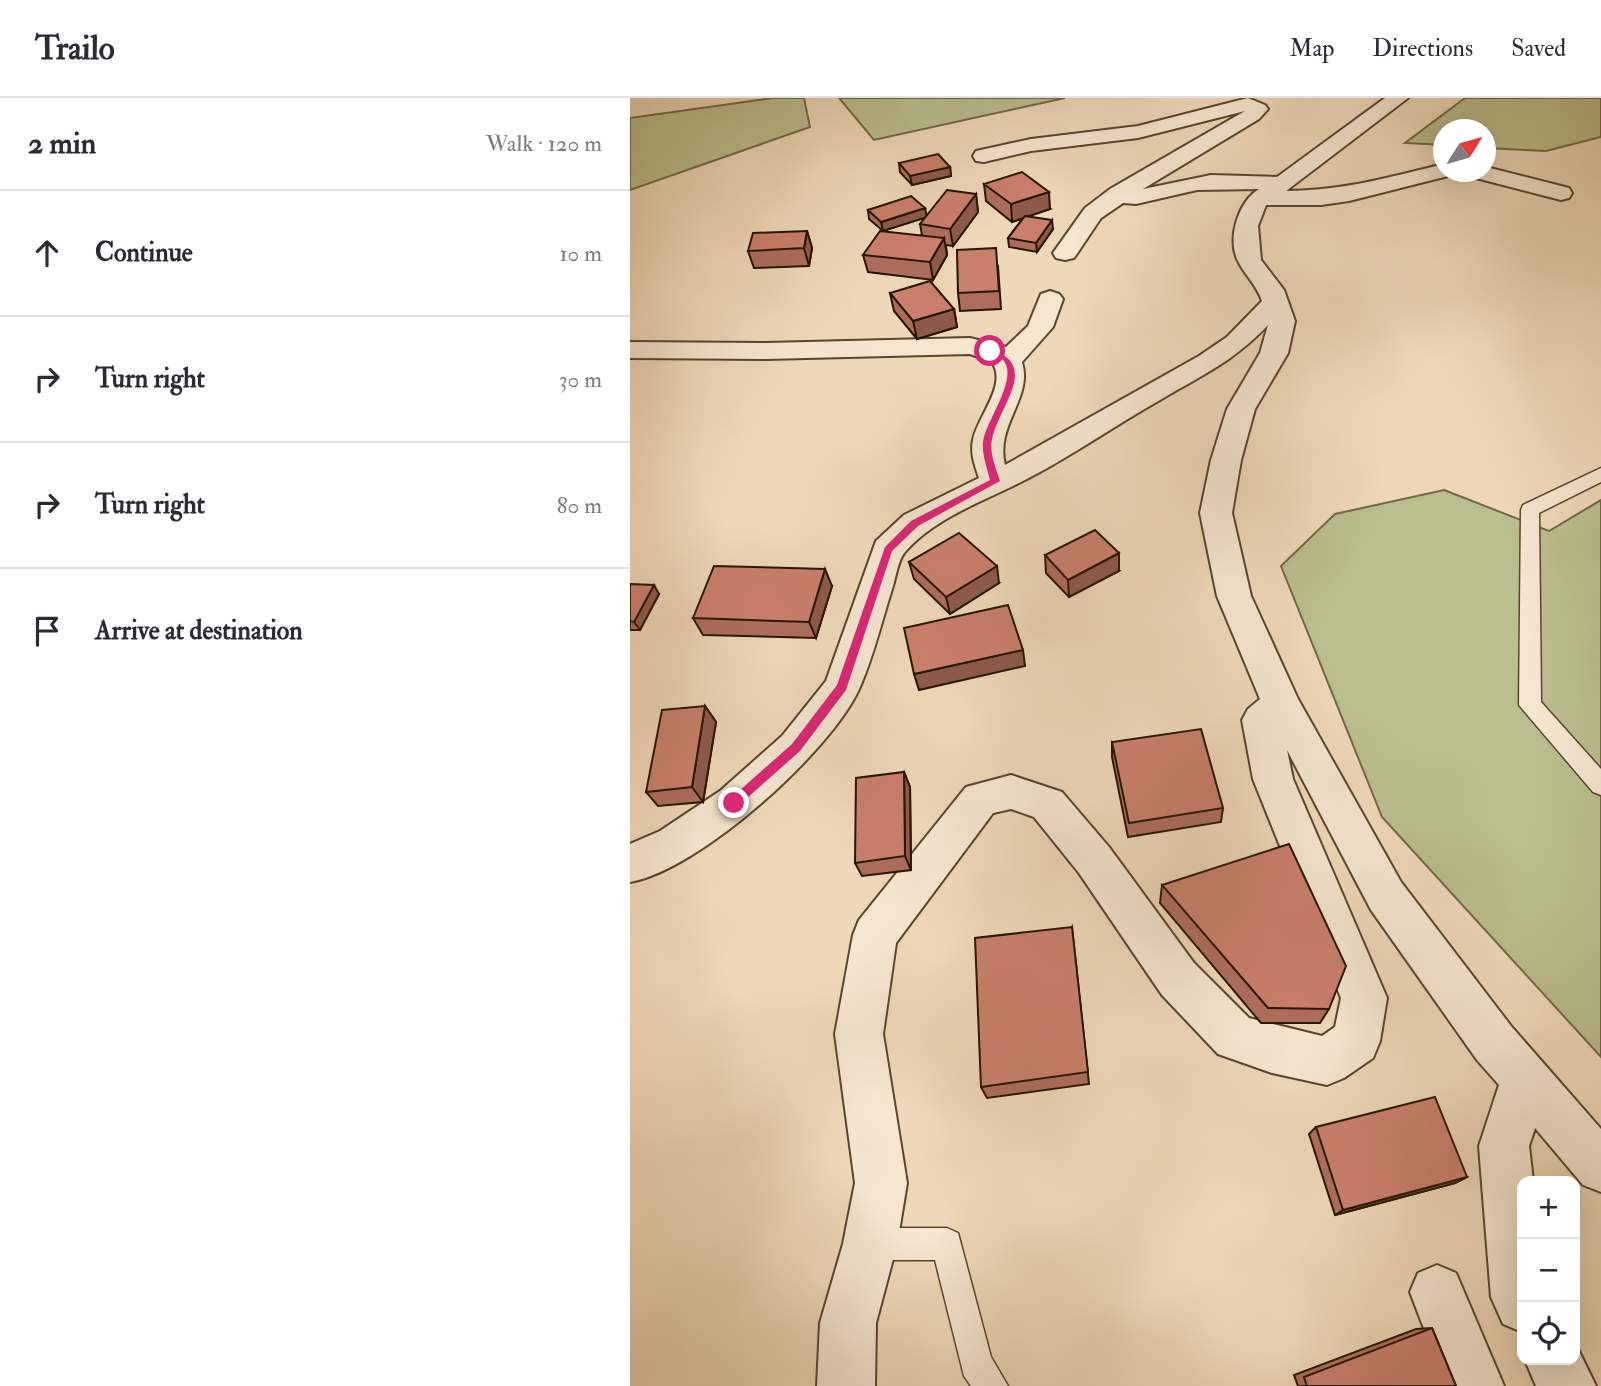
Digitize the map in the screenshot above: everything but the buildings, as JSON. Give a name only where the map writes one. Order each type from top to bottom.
[{"type":"street","points":[[1398,98],[1270,191],[1252,208],[1246,226],[1249,260],[1271,290],[1282,321],[1274,353],[1241,408],[1226,460],[1216,513],[1234,596],[1281,704],[1387,896],[1494,1042],[1601,1167]]},
{"type":"street","points":[[984,156],[1031,145],[1138,132],[1248,104],[1258,108],[1238,124],[1152,176],[1124,188],[1119,196],[1093,213],[1066,253]]},
{"type":"street","points":[[1119,196],[1138,196],[1179,186],[1222,180],[1270,191],[1321,198],[1349,194],[1433,171]]},
{"type":"street","points":[[1496,176],[1561,194]]},
{"type":"street","points":[[1007,361],[1033,338],[1048,316],[1050,299]]},
{"type":"street","points":[[630,863],[643,861],[675,844],[734,803],[796,747],[842,687],[888,549],[915,523],[1050,455],[1149,394],[1209,362],[1236,343],[1276,301]]},
{"type":"street","points":[[630,350],[766,351],[970,346],[1004,357],[1012,381],[988,440],[988,458],[995,481]]},
{"type":"street","points":[[846,1386],[848,1323],[870,1244],[881,1183],[859,1034],[875,934],[980,799],[1011,792],[1048,804],[1094,860],[1178,979],[1235,1037],[1272,1049],[1327,1061],[1356,1041],[1363,998],[1273,779],[1261,720],[1281,704]]},
{"type":"street","points":[[1520,1302],[1504,1146],[1525,1080]]},
{"type":"street","points":[[1437,1292],[1475,1386]]},
{"type":"street","points":[[1556,1365],[1567,1386]]},
{"type":"lane","points":[[1601,474],[1530,510],[1530,705],[1601,785]]},
{"type":"lane","points":[[870,1244],[947,1244],[976,1364],[991,1386]]},
{"type":"green space","points":[[773,98],[804,98],[810,127],[630,190],[630,118]]},
{"type":"green space","points":[[839,98],[1065,98],[874,140]]},
{"type":"green space","points":[[1465,98],[1601,98],[1601,137],[1546,151],[1496,148],[1496,119],[1437,119]]},
{"type":"green space","points":[[1433,122],[1433,144],[1405,143]]},
{"type":"green space","points":[[1444,490],[1549,531],[1601,500],[1601,1057],[1382,817],[1281,566],[1335,514]]},
{"type":"route","points":[[734,803],[796,747],[842,687],[888,549],[915,523],[995,481],[988,458],[988,440],[1012,381],[1009,363],[1004,357],[990,351]]}]
